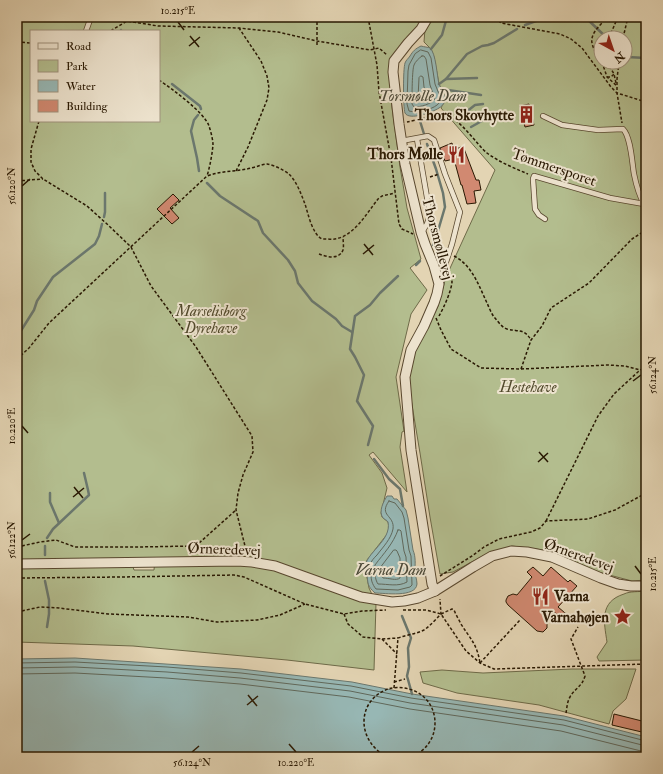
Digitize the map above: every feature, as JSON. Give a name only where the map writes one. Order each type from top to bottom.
[{"type":"street","points":[[394,61],[408,42],[421,29],[428,17]]},
{"type":"street","name":"Thorsmøllevej","points":[[394,61],[393,72],[401,141],[418,233],[425,244],[434,266],[439,284],[434,303],[411,350],[405,377],[412,450],[432,584],[435,591]]},
{"type":"street","name":"Ørneredevej","points":[[17,564],[252,562],[275,566],[361,597],[392,602],[418,598],[435,591],[473,566],[492,556],[511,551],[527,552],[552,557],[618,584],[646,586]]},
{"type":"lane","points":[[86,30],[91,17]]},
{"type":"lane","points":[[543,116],[562,125],[598,130],[623,129],[626,133],[632,155],[634,175],[641,198],[645,205]]},
{"type":"lane","points":[[401,141],[428,136],[434,140],[445,174],[460,212],[439,284]]},
{"type":"lane","points":[[417,139],[430,215],[427,224],[418,233]]},
{"type":"lane","points":[[534,176],[535,209],[539,215],[545,219]]},
{"type":"lane","name":"Tømmersporet","points":[[534,176],[610,198],[645,205]]},
{"type":"path","points":[[112,30],[127,21],[129,17]]},
{"type":"path","points":[[316,17],[317,46]]},
{"type":"path","points":[[368,17],[377,65],[379,92],[391,158],[399,224],[402,229],[418,233]]},
{"type":"path","points":[[495,17],[501,24],[560,34],[571,39],[582,48],[611,87],[617,92],[646,102]]},
{"type":"path","points":[[596,30],[606,19],[606,17]]},
{"type":"path","points":[[612,30],[617,17]]},
{"type":"path","points":[[625,30],[628,17]]},
{"type":"path","points":[[127,21],[158,26],[239,28],[278,32],[370,50],[379,48],[394,61]]},
{"type":"path","points":[[236,171],[267,100],[269,88],[267,76],[260,61],[239,28]]},
{"type":"path","points":[[593,35],[593,46]]},
{"type":"path","points":[[17,42],[30,43]]},
{"type":"path","points":[[604,70],[607,77],[617,86]]},
{"type":"path","points":[[612,70],[617,86]]},
{"type":"path","points":[[618,70],[617,92],[623,129]]},
{"type":"path","points":[[607,77],[614,74]]},
{"type":"path","points":[[160,81],[201,114],[209,126],[213,144],[211,162],[207,176]]},
{"type":"path","name":"Tømmersporet","points":[[399,124],[438,116],[447,116],[455,120],[486,152],[502,163],[534,176]]},
{"type":"path","points":[[39,122],[31,149],[31,162],[34,171],[43,179],[87,206],[131,247],[151,286],[196,347],[252,436],[252,452],[239,487],[236,510],[245,546]]},
{"type":"path","points":[[17,359],[29,348],[49,323],[207,176],[221,172],[254,168],[266,164],[277,168],[288,174],[297,186],[316,234],[322,239],[332,240],[348,234],[354,229],[382,196],[395,193]]},
{"type":"path","points":[[17,181],[43,179]]},
{"type":"path","points":[[521,369],[530,340],[542,326],[551,308],[589,283],[632,239],[646,230]]},
{"type":"path","points":[[319,254],[326,257],[337,256],[343,249],[343,236]]},
{"type":"path","points":[[449,253],[459,258],[471,271],[477,280],[492,315],[502,326],[525,333],[530,340]]},
{"type":"path","points":[[436,319],[442,311],[452,280],[445,266]]},
{"type":"path","points":[[434,303],[436,319],[451,349],[481,368],[521,369],[608,364],[640,370]]},
{"type":"path","points":[[438,573],[438,577],[499,539],[531,532],[540,528],[546,521],[598,416],[614,394],[640,370],[646,367]]},
{"type":"path","points":[[546,521],[588,519],[615,510],[646,494]]},
{"type":"path","points":[[17,547],[56,540],[75,547],[137,548],[194,546],[236,510]]},
{"type":"path","points":[[17,578],[234,575],[244,577],[305,604],[344,614],[362,611],[389,610]]},
{"type":"path","points":[[435,591],[440,600],[441,614],[466,651],[480,663],[494,669],[646,664]]},
{"type":"path","points":[[17,612],[40,607],[108,614],[188,617],[217,622],[257,620],[280,615],[305,604]]},
{"type":"path","points":[[344,614],[348,624],[363,637],[382,639],[398,638],[424,630],[441,614],[452,609],[454,610],[461,625],[473,641],[478,652],[480,663]]},
{"type":"path","points":[[404,610],[426,610],[441,614]]},
{"type":"path","points":[[480,663],[520,620]]},
{"type":"path","points":[[566,713],[570,696],[579,687],[585,676],[571,639],[578,627]]},
{"type":"path","points":[[394,688],[398,638]]},
{"type":"path","points":[[382,639],[397,654]]},
{"type":"path","points":[[394,682],[405,680]]},
{"type":"path","points":[[388,757],[372,746],[366,734],[364,721],[367,708],[374,698],[388,689],[394,688],[405,688],[417,692],[427,700],[434,712],[435,725],[429,744],[420,753],[410,757]]},
{"type":"green space","name":"Marselisborg Dyrehave","points":[[17,17],[424,17],[421,24],[397,52],[390,78],[392,107],[407,208],[421,259],[410,268],[427,290],[411,314],[396,377],[404,431],[402,432],[400,447],[407,492],[373,452],[369,455],[382,473],[387,488],[381,513],[382,517],[388,522],[389,526],[388,533],[367,560],[365,567],[369,588],[376,603],[374,670],[287,660],[133,646],[17,642]],"holes":[[[130,558],[155,558],[154,570],[134,570]]]},
{"type":"green space","name":"Hestehave","points":[[434,17],[646,17],[646,580],[632,581],[598,572],[551,551],[512,546],[483,556],[453,572],[440,574],[410,393],[409,369],[416,348],[438,306],[446,277],[495,170],[441,108],[445,97],[439,84],[431,49],[424,42],[425,29]]},
{"type":"green space","points":[[646,591],[646,660],[599,661],[597,657],[607,642],[604,620],[607,607],[610,602],[626,593]]},
{"type":"green space","points":[[572,669],[636,669],[626,699],[613,711],[609,724],[539,705],[457,693],[423,683],[420,672],[442,670],[483,673]]},
{"type":"water","name":"Torsmølle Dam","points":[[421,46],[430,48],[432,51],[435,59],[439,84],[445,101],[442,106],[436,110],[421,115],[411,116],[405,113],[404,109],[404,67],[406,61],[412,53]]},
{"type":"water","name":"Varna Dam","points":[[387,496],[392,496],[394,499],[397,499],[406,510],[408,518],[415,558],[417,584],[415,588],[406,593],[375,593],[369,586],[365,570],[366,562],[386,535],[388,529],[388,522],[383,518],[381,512]]},
{"type":"water","points":[[75,658],[241,669],[352,682],[412,694],[564,716],[646,737],[646,757],[17,757],[17,659]]},
{"type":"building","name":"Thors Skovhytte","points":[[529,104],[534,125],[525,127],[520,106]]},
{"type":"building","points":[[452,143],[454,150],[463,146],[476,180],[479,180],[481,190],[474,191],[476,203],[467,204],[454,159],[445,161],[440,148]]},
{"type":"building","points":[[173,194],[179,200],[170,208],[179,218],[172,224],[157,209]]},
{"type":"building","points":[[533,567],[543,576],[551,567],[568,582],[570,580],[577,586],[558,607],[571,618],[567,622],[554,612],[547,620],[547,628],[543,632],[537,631],[506,602],[508,596],[513,594],[517,595],[532,577],[527,572]]},
{"type":"building","points":[[614,714],[646,722],[646,733],[612,725]]},
{"type":"waterway","points":[[431,49],[442,35],[447,17]]},
{"type":"waterway","points":[[525,25],[547,17]]},
{"type":"waterway","points":[[585,17],[599,30]]},
{"type":"waterway","points":[[439,84],[446,79],[467,54],[482,46],[494,43],[517,29]]},
{"type":"waterway","points":[[633,57],[646,58]]},
{"type":"waterway","points":[[446,79],[477,78]]},
{"type":"waterway","points":[[172,84],[200,106],[201,109]]},
{"type":"waterway","points":[[448,90],[481,95]]},
{"type":"waterway","points":[[461,116],[475,105],[483,104]]},
{"type":"waterway","points":[[198,115],[194,120],[191,131],[199,171]]},
{"type":"waterway","points":[[471,127],[489,117]]},
{"type":"waterway","points":[[420,121],[424,134]]},
{"type":"waterway","points":[[427,144],[443,193],[445,207],[433,245]]},
{"type":"waterway","points":[[207,183],[220,196],[258,221],[263,233],[288,260],[295,271],[298,283],[312,301],[336,319],[342,326],[352,332]]},
{"type":"waterway","points":[[104,217],[105,193]]},
{"type":"waterway","points":[[17,337],[34,310],[37,301],[53,277],[95,244],[102,224]]},
{"type":"waterway","points":[[416,265],[420,261]]},
{"type":"waterway","points":[[368,445],[373,426],[357,401],[364,375],[350,349],[355,316],[370,305],[398,276]]},
{"type":"waterway","points":[[374,459],[389,479],[400,489],[403,506]]},
{"type":"waterway","points":[[47,538],[53,529],[89,495],[84,473]]},
{"type":"waterway","points":[[50,493],[50,502],[59,523]]},
{"type":"waterway","points":[[45,546],[45,555]]},
{"type":"waterway","points":[[45,581],[49,600],[47,627]]},
{"type":"waterway","points":[[402,616],[411,638],[408,648],[409,667],[407,676],[412,694]]},
{"type":"place","name":"Thors Skovhytte","points":[[527,115]]},
{"type":"place","name":"Thors Mølle","points":[[456,154]]},
{"type":"place","name":"Varna","points":[[541,596]]},
{"type":"place","name":"Varnahøjen","points":[[622,617]]}]
